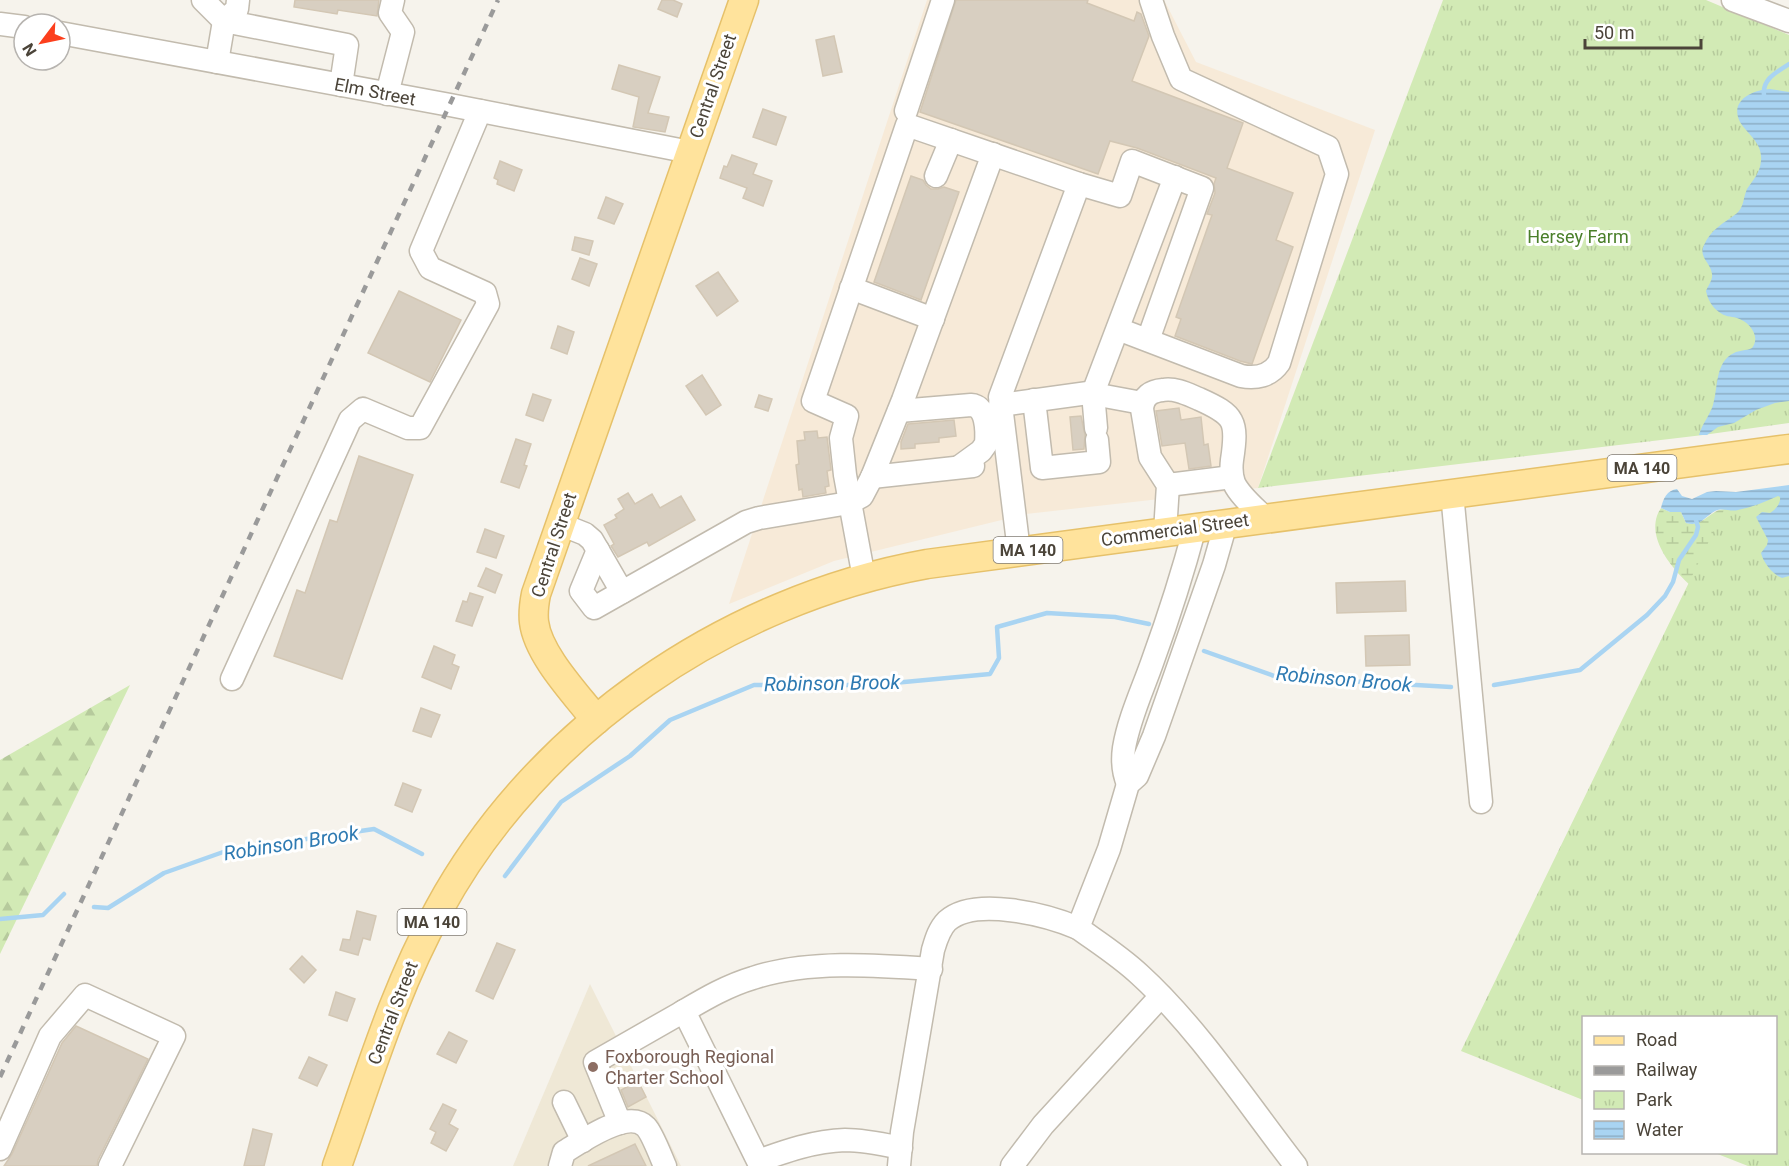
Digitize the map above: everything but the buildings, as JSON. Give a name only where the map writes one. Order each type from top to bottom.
[{"type":"main road","name":"Central Street","points":[[337,1166],[400,990],[444,899],[473,854],[506,811],[565,748],[596,720],[540,642],[534,622],[536,594],[744,0]]},
{"type":"main road","name":"Commercial Street","points":[[596,720],[662,671],[714,639],[783,606],[864,578],[914,567],[1019,551],[1789,448]]},
{"type":"street","points":[[203,0],[224,21],[347,45],[341,85]]},
{"type":"street","points":[[217,62],[224,21],[237,9],[238,0]]},
{"type":"street","points":[[387,94],[403,32],[390,13],[393,0]]},
{"type":"street","points":[[906,111],[943,0]]},
{"type":"street","points":[[1118,329],[1240,376],[1256,378],[1275,369],[1279,363],[1336,174],[1328,147],[1181,79],[1151,0]]},
{"type":"street","points":[[1733,0],[1789,21]]},
{"type":"street","name":"Elm Street","points":[[72,35],[690,152]]},
{"type":"street","points":[[232,679],[350,420],[363,409],[408,428],[420,428],[488,304],[485,293],[430,268],[421,251],[480,111]]},
{"type":"street","points":[[864,578],[849,503],[842,446],[842,431],[847,416],[813,401],[907,125],[1120,196],[1132,161],[1202,188],[1148,340]]},
{"type":"street","points":[[936,176],[951,140]]},
{"type":"street","points":[[598,550],[581,591],[594,608],[746,522],[849,503],[862,496],[901,406],[993,154]]},
{"type":"street","points":[[1034,400],[1042,468],[1100,462],[1093,393],[1175,177]]},
{"type":"street","points":[[1019,551],[1000,399],[1079,184]]},
{"type":"street","points":[[851,288],[933,319]]},
{"type":"street","points":[[1165,532],[1168,485],[1148,452],[1143,403],[1145,397],[1150,393],[1171,389],[1216,407],[1225,413],[1233,424],[1235,431],[1232,477],[1241,493],[1264,518]]},
{"type":"street","points":[[901,406],[980,392],[1000,399],[1034,400],[1093,393],[1143,403]]},
{"type":"street","points":[[901,406],[976,405],[980,408],[984,418],[986,444],[981,451],[959,467]]},
{"type":"street","points":[[872,477],[1007,462]]},
{"type":"street","points":[[1168,485],[1232,477]]},
{"type":"street","points":[[1452,493],[1481,802]]},
{"type":"street","points":[[1078,928],[1109,849],[1128,784],[1137,776],[1142,766],[1164,706],[1226,523]]},
{"type":"street","points":[[560,524],[589,537],[622,592]]},
{"type":"street","points":[[1128,784],[1122,766],[1130,723],[1165,628],[1195,527]]},
{"type":"street","points":[[1139,697],[1164,706]]},
{"type":"street","points":[[684,1011],[758,1161],[789,1150],[845,1140],[870,1142],[900,1157],[902,1132],[933,950],[939,932],[946,922],[964,912],[990,909],[1038,914],[1078,928],[1120,958],[1161,996],[1205,1048],[1286,1163]]},
{"type":"street","points":[[620,1123],[595,1062],[712,994],[754,977],[793,969],[836,965],[880,965],[931,969]]},
{"type":"street","points":[[0,1149],[50,1036],[85,995],[174,1036],[113,1165]]},
{"type":"street","points":[[1012,1166],[1043,1125],[1161,996]]},
{"type":"street","points":[[564,1102],[583,1141]]},
{"type":"street","points":[[560,1166],[564,1152],[614,1124],[628,1121],[639,1122],[647,1128],[665,1166]]},
{"type":"shaded area","points":[[927,0],[1164,0],[1196,62],[1375,130],[1258,488],[1026,514],[834,561],[729,604]]},
{"type":"shaded area","name":"Foxborough Regional Charter School","points":[[590,984],[681,1166],[513,1166]]},
{"type":"green space","name":"Hersey Farm","points":[[1443,0],[1706,0],[1789,35],[1789,423],[1258,488]]},
{"type":"green space","points":[[1789,488],[1789,1166],[1748,1166],[1718,1154],[1777,1154],[1777,1016],[1582,1016],[1582,1100],[1461,1051],[1731,496]]},
{"type":"green space","points":[[1661,508],[1670,512],[1681,512],[1686,523],[1692,524],[1702,521],[1716,511],[1727,509],[1696,590],[1671,564],[1658,542],[1656,519]]},
{"type":"green space","points":[[130,685],[0,954],[0,760]]},
{"type":"water","points":[[1770,89],[1789,92],[1789,401],[1756,410],[1734,423],[1718,427],[1707,435],[1699,435],[1713,405],[1723,362],[1738,351],[1752,348],[1754,344],[1755,335],[1750,326],[1742,320],[1721,314],[1711,303],[1706,291],[1712,274],[1703,249],[1707,239],[1714,231],[1741,209],[1747,189],[1760,165],[1760,149],[1740,122],[1737,114],[1740,102],[1750,94]]},
{"type":"water","points":[[1789,485],[1789,576],[1782,578],[1772,571],[1762,557],[1761,553],[1768,540],[1756,517],[1762,512],[1770,513],[1774,510],[1779,504],[1780,497],[1738,510],[1718,510],[1695,524],[1686,523],[1681,512],[1670,512],[1661,508],[1666,496],[1677,489],[1682,496],[1692,499],[1707,492],[1736,492]]},
{"type":"waterway","name":"Robinson Brook","points":[[1764,95],[1768,80],[1789,64]]},
{"type":"waterway","name":"Robinson Brook","points":[[1494,685],[1580,670],[1647,615],[1665,596],[1673,582],[1679,560],[1696,535],[1698,527],[1696,520]]},
{"type":"waterway","name":"Robinson Brook","points":[[505,876],[561,802],[630,756],[670,720],[754,685],[872,685],[990,674],[999,658],[997,627],[1047,613],[1115,617],[1149,624]]},
{"type":"waterway","name":"Robinson Brook","points":[[1204,651],[1277,677],[1451,687]]},
{"type":"waterway","name":"Robinson Brook","points":[[94,907],[108,908],[164,873],[226,851],[374,829],[422,854]]},
{"type":"waterway","name":"Robinson Brook","points":[[0,919],[43,915],[64,894]]},
{"type":"railway","points":[[0,1077],[498,0]]},
{"type":"place","name":"Foxborough Regional Charter School","points":[[593,1067]]}]
